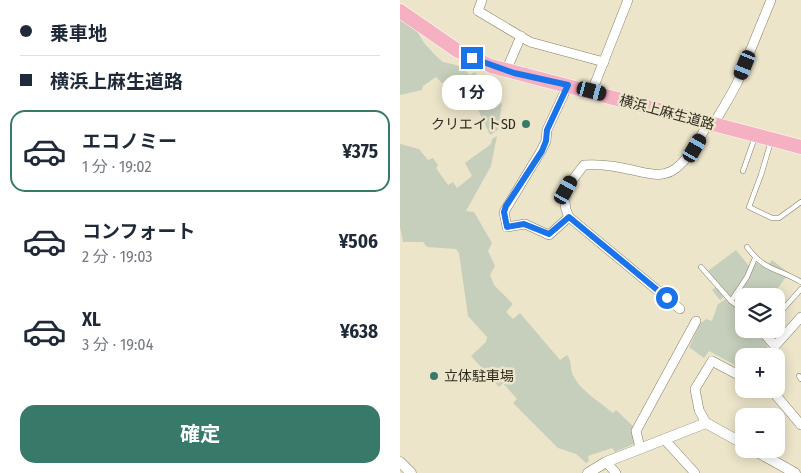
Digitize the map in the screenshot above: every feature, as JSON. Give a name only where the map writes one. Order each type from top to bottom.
[{"type":"main road","name":"横浜上麻生道路","points":[[400,11],[458,50],[506,70],[801,147]]},
{"type":"street","points":[[482,0],[478,11],[530,42],[604,62]]},
{"type":"street","points":[[592,91],[628,0]]},
{"type":"street","points":[[680,309],[569,217],[564,199],[566,190],[584,165],[598,164],[654,176],[673,172],[695,148],[726,99],[732,94],[771,0]]},
{"type":"street","points":[[506,70],[521,36]]},
{"type":"street","points":[[568,85],[547,130],[546,141],[542,151],[504,212],[507,227],[524,224],[549,234],[569,217]]},
{"type":"street","points":[[785,335],[801,317]]},
{"type":"street","points":[[640,448],[636,431],[696,321]]},
{"type":"street","points":[[769,338],[775,346],[782,338]]},
{"type":"street","points":[[735,373],[712,361],[695,389],[699,410],[706,423],[735,439]]},
{"type":"street","points":[[777,398],[801,425]]},
{"type":"street","points":[[588,473],[606,462],[706,423]]},
{"type":"street","points":[[664,439],[696,473]]},
{"type":"street","points":[[768,458],[795,473]]},
{"type":"street","points":[[400,462],[410,473]]},
{"type":"street","points":[[606,462],[616,473]]},
{"type":"lane","points":[[743,171],[755,136]]},
{"type":"lane","points":[[771,140],[762,175],[749,207],[772,218],[779,218],[801,202]]},
{"type":"lane","points":[[747,247],[755,258],[768,268],[786,272],[801,282]]},
{"type":"lane","points":[[731,301],[755,258]]},
{"type":"lane","points":[[701,267],[735,304]]},
{"type":"lane","points":[[785,307],[801,289]]},
{"type":"green space","points":[[400,15],[415,28],[424,43],[443,62],[460,66],[470,75],[475,72],[484,86],[490,81],[491,84],[485,101],[487,105],[492,107],[502,103],[498,130],[490,135],[475,103],[457,103],[469,89],[460,79],[449,78],[442,83],[436,77],[423,86],[422,90],[400,95]]},
{"type":"green space","points":[[497,136],[491,166],[466,211],[474,212],[492,243],[488,251],[495,266],[490,275],[494,285],[513,304],[506,312],[513,319],[520,313],[560,360],[567,355],[577,382],[592,397],[613,413],[616,410],[635,428],[636,443],[615,452],[612,448],[588,456],[589,461],[586,463],[576,454],[558,448],[513,403],[517,399],[503,383],[499,387],[471,356],[486,342],[487,337],[468,316],[459,253],[456,249],[427,247],[423,242],[403,242],[400,227],[400,144],[419,149],[428,160],[433,158],[438,165],[436,168],[448,185],[453,182],[457,188],[472,176],[465,163],[491,144],[492,139]]},
{"type":"green space","points":[[736,250],[749,266],[752,260],[762,266],[765,261],[769,264],[772,260],[789,273],[778,288],[735,288],[735,302],[727,294],[720,300],[712,290],[719,284],[708,271]]},
{"type":"green space","points":[[726,299],[735,307],[735,338],[762,338],[767,348],[735,348],[735,365],[709,351],[704,358],[689,347],[700,324],[706,319],[712,321],[718,304]]},
{"type":"place","name":"クリエイトSD","points":[[526,124]]},
{"type":"place","name":"立体駐車場","points":[[434,376]]},
{"type":"route","points":[[472,58],[514,73],[568,85],[547,130],[546,141],[542,151],[506,206],[504,212],[507,227],[524,224],[549,234],[569,217],[667,298]]}]
